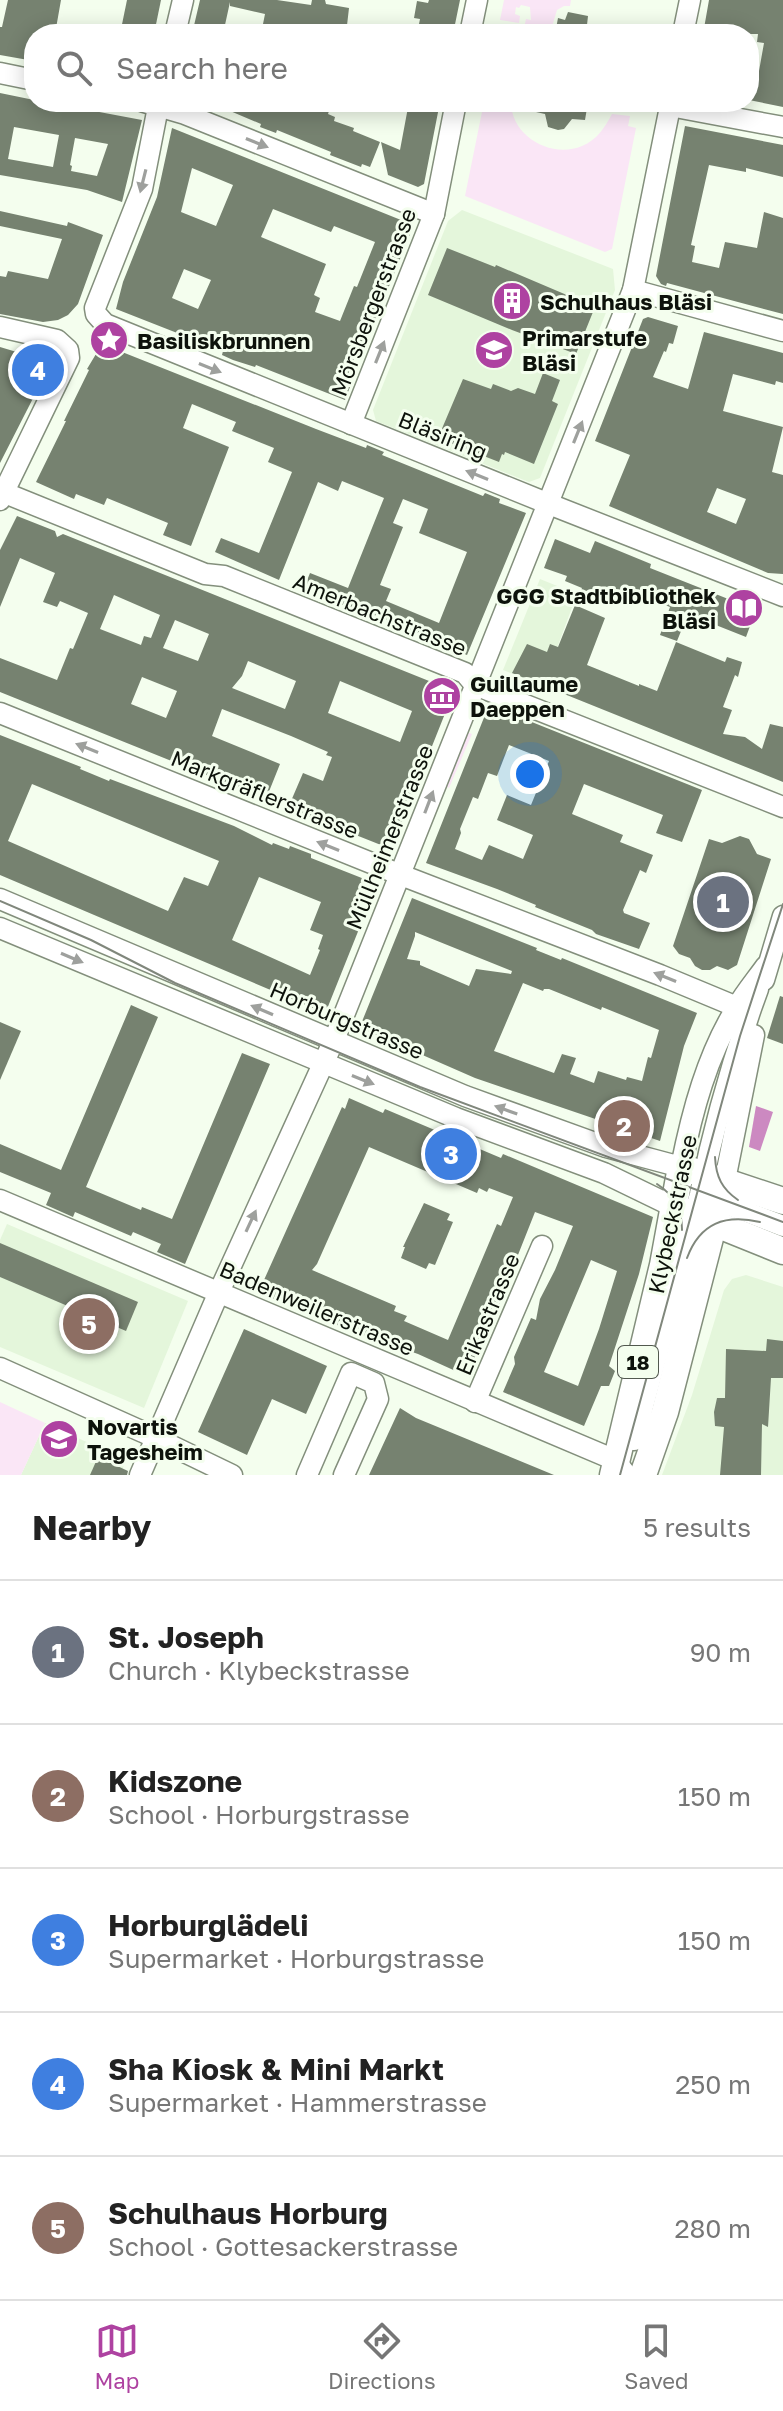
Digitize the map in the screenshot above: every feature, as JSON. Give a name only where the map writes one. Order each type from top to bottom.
[{"type":"main road","points":[[701,1195],[783,1201]]},
{"type":"main road","points":[[701,1195],[746,1237],[783,1251]]},
{"type":"main road","name":"Klybeckstrasse","points":[[624,1472],[665,1412],[705,1260],[701,1195]]},
{"type":"main road","name":"Klybeckstrasse","points":[[624,1472],[663,1265],[701,1195]]},
{"type":"main road","points":[[705,1260],[724,1242],[746,1237]]},
{"type":"street","points":[[177,24],[183,0]]},
{"type":"street","points":[[472,24],[477,0]]},
{"type":"street","points":[[685,24],[690,0]]},
{"type":"street","points":[[0,73],[24,78]]},
{"type":"street","name":"Bläsiring","points":[[153,112],[142,189],[95,308],[99,319],[113,328],[783,596]]},
{"type":"street","points":[[177,112],[434,214]]},
{"type":"street","name":"Mörsbergerstrasse","points":[[351,424],[434,214],[454,112]]},
{"type":"street","name":"Müllheimerstrasse","points":[[140,1475],[334,1040],[633,290],[668,112]]},
{"type":"street","points":[[709,112],[783,127]]},
{"type":"street","points":[[633,290],[783,331]]},
{"type":"street","points":[[0,327],[57,340],[68,350],[69,358],[1,495]]},
{"type":"street","name":"Amerbachstrasse","points":[[1,495],[205,574],[224,576],[465,673],[475,685],[783,807]]},
{"type":"street","name":"Markgräflerstrasse","points":[[0,713],[737,1007]]},
{"type":"street","name":"Horburgstrasse","points":[[0,899],[465,1096],[606,1147],[701,1195]]},
{"type":"street","name":"Klybeckstrasse","points":[[701,1195],[744,1088],[766,966],[783,916]]},
{"type":"street","points":[[0,928],[456,1118],[604,1173],[701,1195],[783,1226]]},
{"type":"street","name":"Klybeckstrasse","points":[[701,1195],[690,1127],[703,1080],[737,1007],[766,966]]},
{"type":"street","name":"Badenweilerstrasse","points":[[0,1200],[475,1402],[624,1472]]},
{"type":"street","name":"Erikastrasse","points":[[475,1402],[542,1246]]},
{"type":"street","points":[[0,1368],[232,1475]]},
{"type":"street","points":[[307,1475],[351,1373],[374,1383],[378,1399],[344,1475]]},
{"type":"shaded area","points":[[504,0],[571,0],[570,6],[557,10],[553,24],[525,24],[526,19],[531,20],[530,7],[521,5],[516,7],[515,14],[520,16],[519,23],[500,20]]},
{"type":"shaded area","points":[[482,112],[513,112],[525,134],[546,147],[558,149],[582,146],[592,140],[612,114],[630,116],[628,126],[636,128],[612,249],[605,252],[465,196]]},
{"type":"shaded area","name":"Primarstufe Bläsi","points":[[462,210],[613,269],[615,290],[540,478],[529,482],[376,421],[373,410],[448,221]]},
{"type":"shaded area","points":[[540,579],[577,594],[543,686],[503,670]]},
{"type":"shaded area","points":[[467,732],[472,734],[449,788],[444,786]]},
{"type":"shaded area","points":[[756,1106],[773,1112],[760,1151],[749,1147]]},
{"type":"shaded area","points":[[7,1224],[188,1301],[144,1408],[0,1347],[0,1240]]},
{"type":"shaded area","points":[[746,1275],[783,1287],[783,1475],[662,1475],[692,1395],[724,1290],[732,1279]]},
{"type":"shaded area","points":[[0,1402],[45,1423],[21,1475],[0,1475]]},
{"type":"shaded area","name":"Novartis Tagesheim","points":[[45,1423],[115,1455],[124,1465],[120,1475],[21,1475]]},
{"type":"building","points":[[8,0],[61,0],[57,24],[24,24],[24,59],[0,55]]},
{"type":"building","points":[[127,0],[161,0],[156,24],[122,24]]},
{"type":"building","points":[[200,0],[277,0],[311,5],[312,0],[325,0],[326,4],[349,8],[347,24],[263,24],[265,14],[230,6],[230,2],[225,24],[194,24]]},
{"type":"building","points":[[429,0],[460,0],[455,24],[419,24],[420,19],[414,18],[417,1],[428,3]]},
{"type":"building","points":[[709,0],[783,0],[783,107],[759,102],[759,71],[764,43],[759,42],[759,24],[705,24]]},
{"type":"building","points":[[568,12],[588,16],[587,24],[557,24],[558,18],[565,20]]},
{"type":"building","points":[[0,93],[24,98],[24,112],[99,112],[142,120],[122,202],[87,190],[0,175]],"holes":[[[14,127],[59,135],[53,167],[8,159]],[[75,138],[108,144],[97,176],[71,171]]]},
{"type":"building","points":[[233,112],[329,112],[335,117],[334,121],[380,142],[370,167],[362,164],[361,167],[277,130],[276,133],[260,127],[261,124]]},
{"type":"building","points":[[407,112],[438,112],[424,184],[418,187],[388,175],[381,142],[400,150]]},
{"type":"building","points":[[536,112],[586,112],[585,120],[572,119],[564,129],[558,130],[548,127],[545,114]]},
{"type":"building","points":[[685,126],[783,145],[783,177],[746,168],[746,172],[709,165],[691,245],[695,246],[692,262],[719,268],[725,242],[757,248],[764,212],[783,218],[783,314],[667,283],[666,286],[656,276]]},
{"type":"building","points":[[172,128],[401,220],[403,215],[406,217],[412,229],[363,351],[358,349],[347,377],[353,379],[345,400],[256,365],[233,360],[222,355],[223,351],[116,309],[123,282],[157,197]],"holes":[[[192,168],[233,185],[216,226],[181,212]],[[273,209],[331,232],[334,226],[375,242],[340,321],[315,312],[320,298],[314,295],[326,264],[261,237]],[[184,269],[211,280],[198,309],[172,298]]]},
{"type":"building","points":[[0,211],[67,226],[68,222],[103,235],[78,304],[68,315],[43,322],[0,314],[0,276],[6,277],[8,271],[48,279],[62,239],[0,226]]},
{"type":"building","name":"Schulhaus Bläsi","points":[[447,248],[595,307],[576,354],[428,295]]},
{"type":"building","points":[[648,317],[678,326],[673,344],[669,343],[664,351],[653,377],[688,389],[704,332],[783,353],[783,383],[776,381],[775,385],[733,374],[723,411],[783,427],[772,472],[783,475],[783,574],[768,573],[609,506],[630,455],[595,441],[643,319]],"holes":[[[717,488],[746,499],[736,524],[707,512]]]},
{"type":"building","points":[[102,344],[316,429],[366,448],[367,445],[384,452],[382,455],[483,496],[485,493],[500,499],[499,503],[526,513],[467,655],[304,588],[310,573],[348,588],[384,498],[342,481],[338,491],[318,482],[279,580],[215,552],[221,538],[259,553],[292,472],[268,462],[274,448],[232,431],[236,422],[192,404],[183,428],[229,447],[191,546],[163,535],[168,523],[107,498],[104,505],[76,494],[74,499],[36,482],[87,369]],"holes":[[[403,499],[428,509],[419,533],[467,552],[439,623],[386,601],[391,589],[380,585],[403,527],[393,523]]]},
{"type":"building","points":[[0,347],[30,356],[31,353],[51,363],[0,463]]},
{"type":"building","points":[[543,373],[560,380],[552,401],[558,404],[534,464],[505,452],[499,462],[438,438],[463,379],[491,389],[493,384],[511,391],[518,388],[535,394]]},
{"type":"building","points":[[17,516],[55,531],[57,537],[63,534],[454,691],[391,849],[288,808],[303,773],[323,781],[332,757],[326,755],[328,752],[291,736],[222,709],[212,736],[280,764],[266,799],[0,692],[0,658],[57,680],[88,613],[60,601],[57,607],[43,602],[55,573],[20,558],[0,607],[0,550]],"holes":[[[114,595],[160,615],[151,638],[144,636],[141,645],[100,629]],[[175,620],[209,634],[198,661],[163,648]],[[248,661],[296,681],[285,709],[232,688],[242,676]],[[142,677],[177,691],[166,718],[131,704]],[[340,681],[412,711],[400,742],[328,713]]]},
{"type":"building","points":[[555,539],[590,553],[595,541],[651,564],[650,568],[756,610],[746,637],[688,614],[677,641],[660,635],[670,607],[639,595],[637,598],[622,593],[575,605],[582,588],[565,581],[567,576],[544,568]]},
{"type":"building","points":[[575,605],[605,618],[587,665],[639,686],[657,691],[676,642],[725,662],[727,657],[742,662],[723,707],[732,710],[723,734],[745,737],[762,749],[770,724],[783,727],[783,782],[512,673],[527,644],[547,652],[550,644],[558,647]]},
{"type":"building","points":[[489,705],[702,790],[682,842],[656,833],[663,815],[584,784],[572,814],[623,835],[620,842],[653,855],[646,873],[640,870],[623,910],[650,923],[639,949],[596,934],[497,889],[426,863]],"holes":[[[509,745],[549,761],[531,805],[507,795],[497,820],[533,835],[523,859],[489,845],[482,860],[455,849],[473,797],[478,799],[488,773],[497,776]]]},
{"type":"building","points":[[0,735],[109,781],[234,826],[272,845],[289,849],[290,846],[311,854],[311,858],[377,884],[327,1009],[321,1011],[0,875]],"holes":[[[32,784],[219,861],[208,886],[184,877],[168,911],[8,841]],[[259,877],[321,902],[310,930],[323,935],[310,975],[232,940]]]},
{"type":"building","points":[[740,836],[749,839],[757,854],[771,859],[737,965],[728,970],[717,966],[702,970],[673,946],[709,839],[722,843]]},
{"type":"building","points":[[412,898],[697,1013],[684,1046],[660,1141],[475,1078],[363,1029],[361,1024]],"holes":[[[415,932],[512,971],[511,974],[476,969],[469,986],[420,965],[420,961],[407,959]],[[523,983],[543,991],[549,989],[601,1010],[602,1007],[659,1030],[642,1081],[627,1077],[626,1080],[598,1071],[594,1083],[570,1074],[576,1058],[562,1054],[554,1073],[494,1051]]]},
{"type":"building","points":[[780,996],[783,997],[783,1044],[767,1038]]},
{"type":"building","points":[[131,1005],[158,1017],[86,1187],[172,1219],[242,1053],[270,1064],[185,1264],[157,1252],[161,1244],[133,1232],[131,1236],[75,1212],[73,1217],[46,1205],[51,1193],[0,1172],[0,1144],[61,1170]]},
{"type":"building","points":[[0,1022],[21,1031],[0,1080]]},
{"type":"building","points":[[349,1098],[383,1113],[385,1109],[653,1217],[639,1274],[609,1366],[615,1371],[609,1386],[601,1386],[584,1426],[503,1392],[515,1364],[514,1357],[531,1318],[536,1320],[540,1299],[573,1226],[535,1212],[512,1270],[515,1271],[503,1286],[499,1307],[493,1304],[483,1341],[470,1367],[471,1378],[418,1354],[388,1346],[271,1298],[273,1294],[264,1290],[268,1282],[264,1280],[342,1107],[345,1109]],"holes":[[[369,1147],[477,1193],[479,1188],[487,1192],[489,1188],[513,1197],[501,1226],[497,1224],[448,1340],[404,1321],[407,1316],[394,1311],[396,1306],[312,1270]],[[591,1260],[617,1271],[578,1386],[544,1372]]]},
{"type":"building","points":[[424,1203],[450,1214],[447,1220],[453,1222],[435,1265],[429,1263],[426,1269],[401,1258]]},
{"type":"building","points":[[0,1243],[138,1302],[126,1331],[0,1277]]},
{"type":"building","points":[[244,1329],[327,1366],[306,1414],[272,1399],[247,1455],[198,1432]]},
{"type":"building","points":[[767,1339],[783,1341],[783,1378],[771,1378],[768,1427],[762,1424],[761,1475],[720,1475],[724,1427],[715,1426],[714,1412],[717,1398],[725,1398],[726,1349],[766,1351]]},
{"type":"building","points":[[400,1408],[416,1418],[554,1475],[369,1475]]},
{"type":"building","points":[[98,1457],[128,1471],[127,1475],[90,1475]]},
{"type":"tram line","points":[[0,901],[91,940],[175,983],[420,1087],[783,1222]]},
{"type":"tram line","points":[[620,1475],[740,1036],[783,904]]},
{"type":"tram line","points":[[715,1157],[721,1182],[738,1200]]},
{"type":"tram line","points":[[657,1184],[676,1204],[682,1230]]},
{"type":"tram line","points":[[687,1258],[699,1236],[715,1224],[736,1219],[760,1222]]},
{"type":"place","name":"Schulhaus Bläsi","points":[[512,301]]},
{"type":"place","name":"Basiliskbrunnen","points":[[109,340]]},
{"type":"place","name":"Primarstufe Bläsi","points":[[494,350]]},
{"type":"place","name":"Sha Kiosk & Mini Markt","points":[[38,370]]},
{"type":"place","name":"GGG Stadtbibliothek Bläsi","points":[[744,608]]},
{"type":"place","name":"Guillaume Daeppen","points":[[442,696]]},
{"type":"place","name":"St. Joseph","points":[[723,902]]},
{"type":"place","name":"Kidszone","points":[[624,1126]]},
{"type":"place","name":"Horburglädeli","points":[[451,1154]]},
{"type":"place","name":"Schulhaus Horburg","points":[[89,1324]]},
{"type":"place","name":"Novartis Tagesheim","points":[[59,1439]]}]
